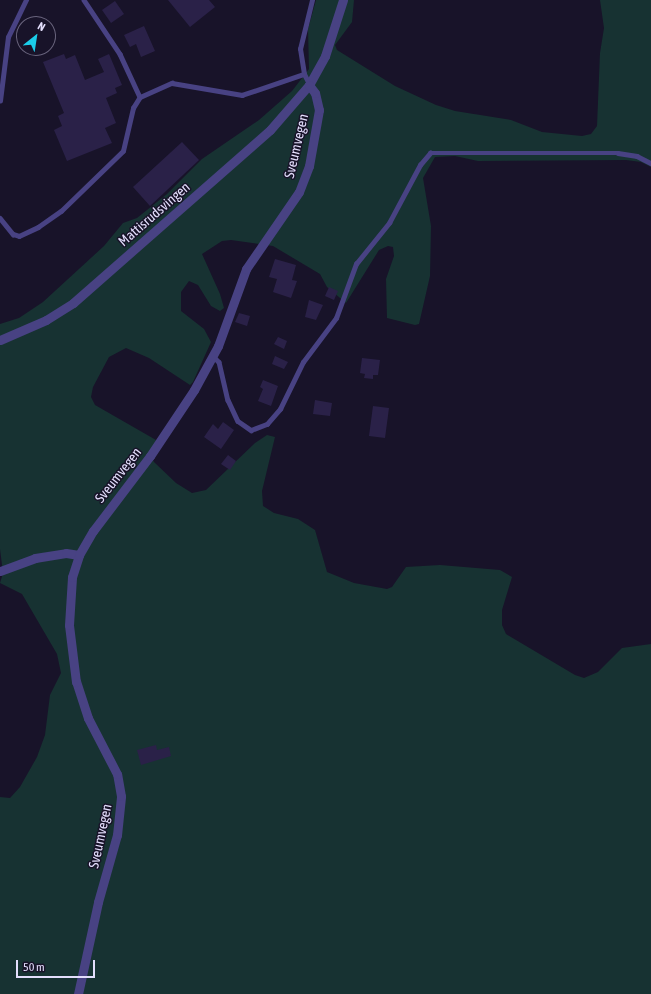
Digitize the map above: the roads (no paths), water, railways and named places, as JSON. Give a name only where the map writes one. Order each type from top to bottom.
[{"type":"street","points":[[309,85],[325,56],[343,0]]},
{"type":"street","name":"Mattisrudsvingen","points":[[0,340],[46,320],[73,303],[270,130],[309,85]]},
{"type":"street","name":"Sveumvegen","points":[[78,994],[98,902],[117,835],[122,796],[117,774],[86,712],[72,666],[70,590],[79,555],[97,525],[174,422],[213,356],[246,269],[294,202],[305,178],[319,110],[315,93],[309,85]]},
{"type":"street","points":[[0,571],[35,558],[66,553],[79,555]]},
{"type":"lane","points":[[0,101],[8,37],[26,0]]},
{"type":"lane","points":[[84,0],[120,54],[140,97]]},
{"type":"lane","points":[[309,85],[304,74],[301,38],[312,0]]},
{"type":"lane","points":[[0,218],[17,236],[33,230],[61,211],[123,151],[133,108],[140,97],[172,83],[229,94],[247,94],[304,74]]},
{"type":"lane","points":[[213,356],[219,362],[228,400],[238,421],[251,430],[267,424],[280,409],[303,362],[336,318],[356,264],[389,223],[420,165],[430,153],[618,153],[650,160]]}]
